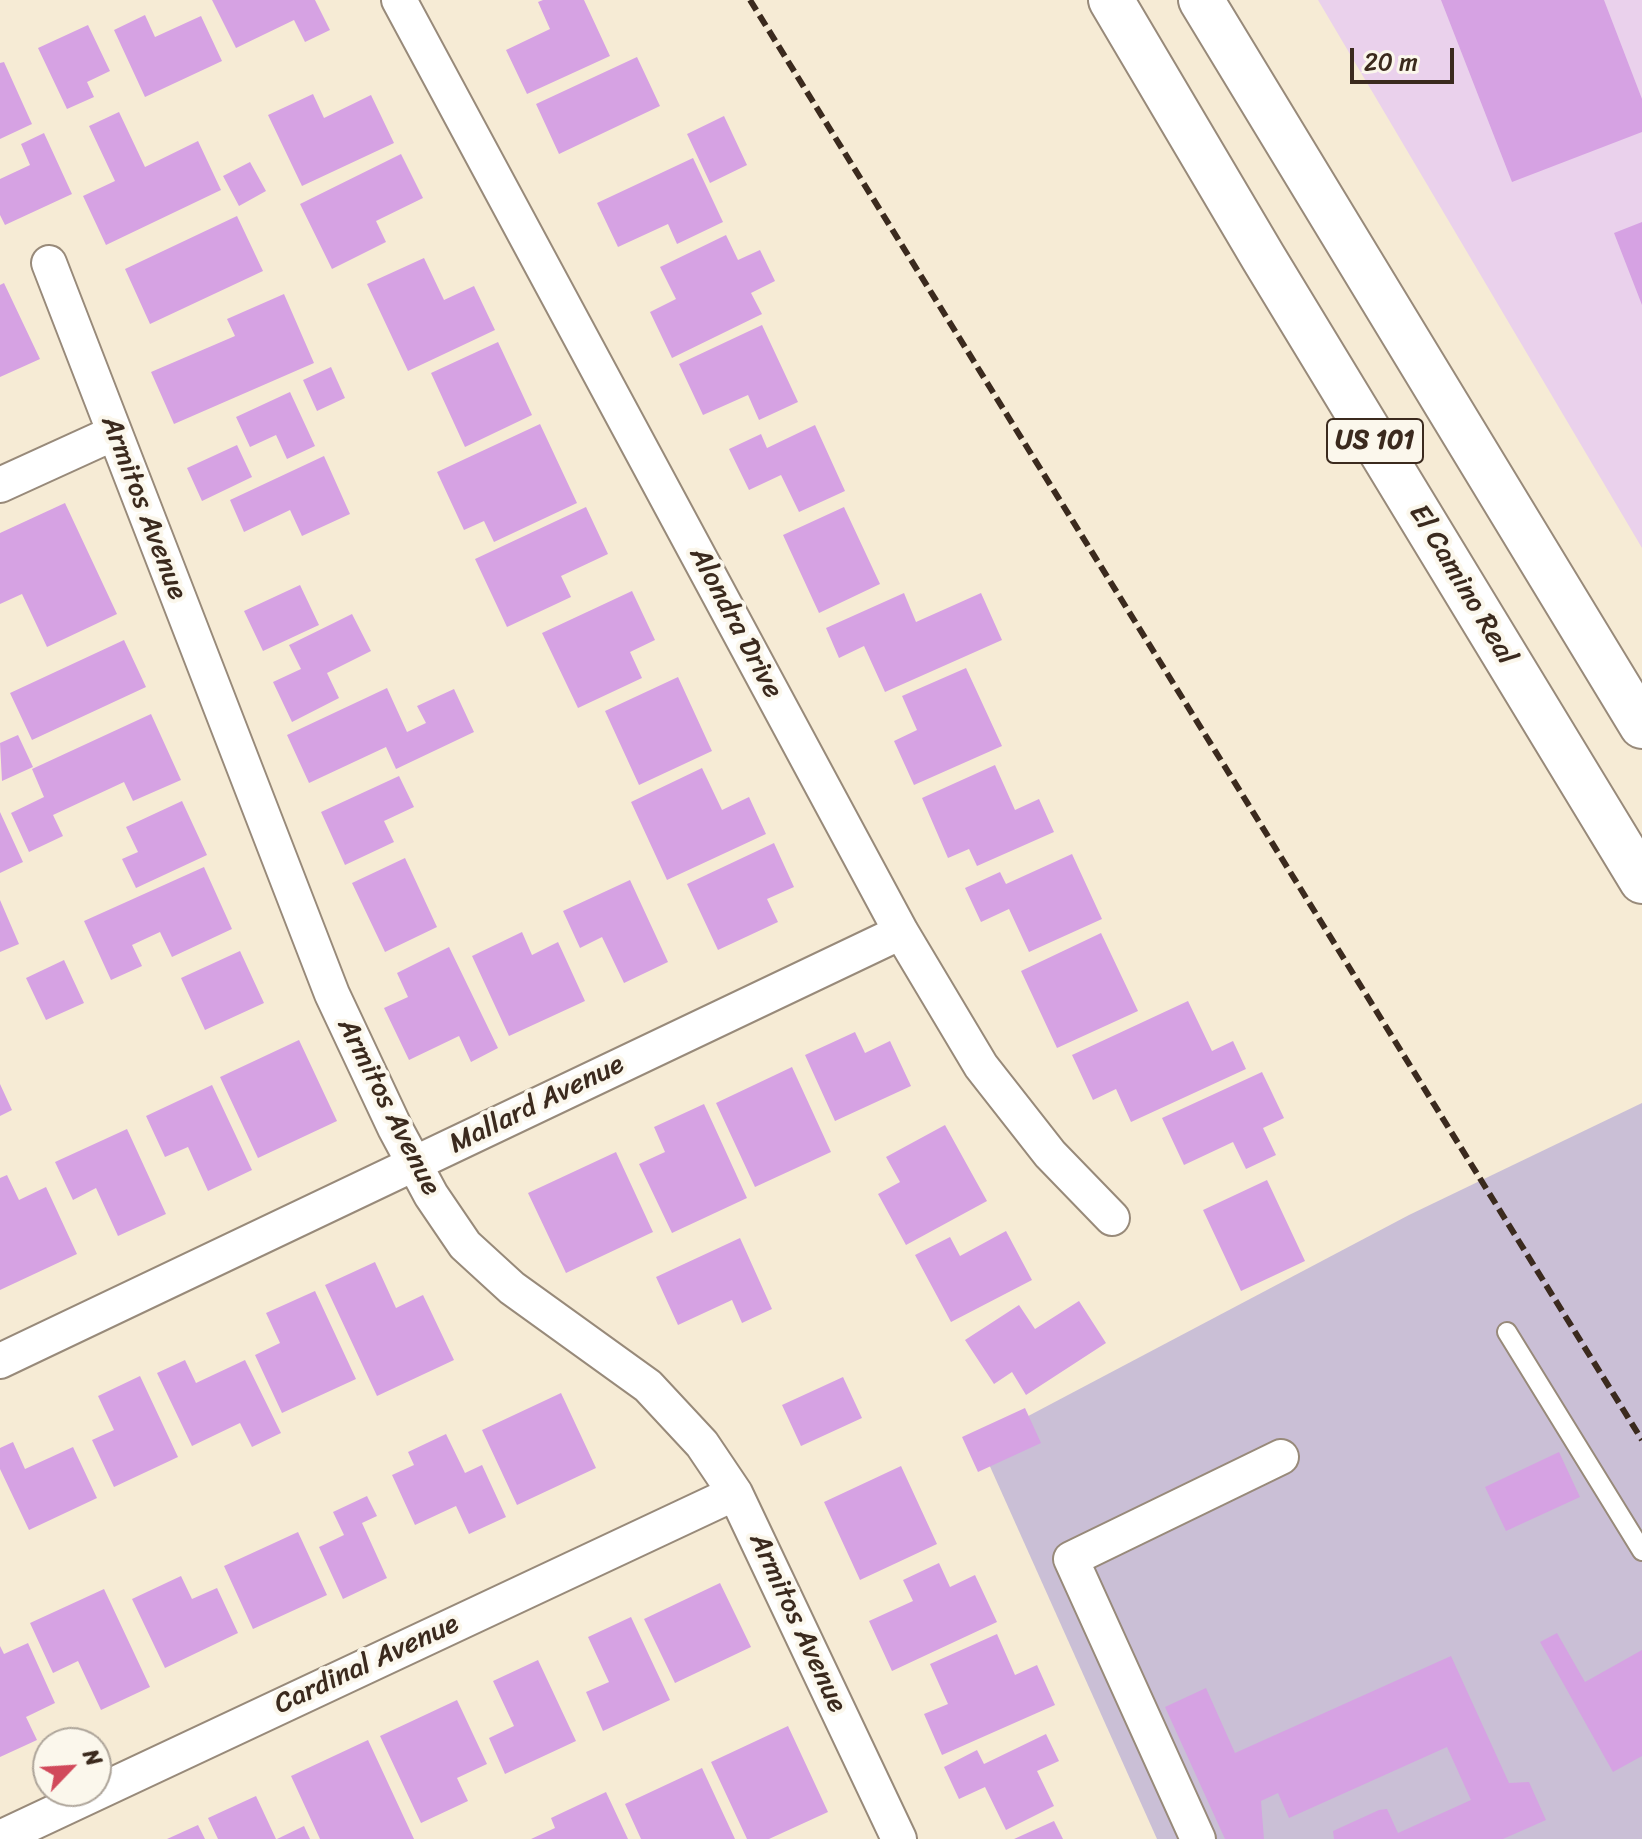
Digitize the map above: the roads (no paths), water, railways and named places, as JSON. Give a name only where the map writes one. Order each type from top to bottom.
[{"type":"highway","name":"El Camino Real","points":[[1111,0],[1287,297],[1642,881]]},
{"type":"highway","name":"US 101","points":[[1201,0],[1642,726]]},
{"type":"street","name":"Alondra Drive","points":[[399,0],[901,932],[981,1066],[1050,1154],[1112,1218]]},
{"type":"street","name":"Armitos Avenue","points":[[49,263],[332,994],[414,1165],[465,1245],[512,1288],[648,1386],[702,1444],[735,1493],[899,1839]]},
{"type":"street","points":[[0,485],[114,433]]},
{"type":"street","name":"Mallard Avenue","points":[[0,1361],[901,932]]},
{"type":"street","points":[[1198,1839],[1071,1559],[1281,1457]]},
{"type":"street","name":"Cardinal Avenue","points":[[0,1838],[735,1493]]},
{"type":"lane","points":[[1507,1332],[1642,1551]]},
{"type":"railway","points":[[750,0],[1642,1440]]}]
